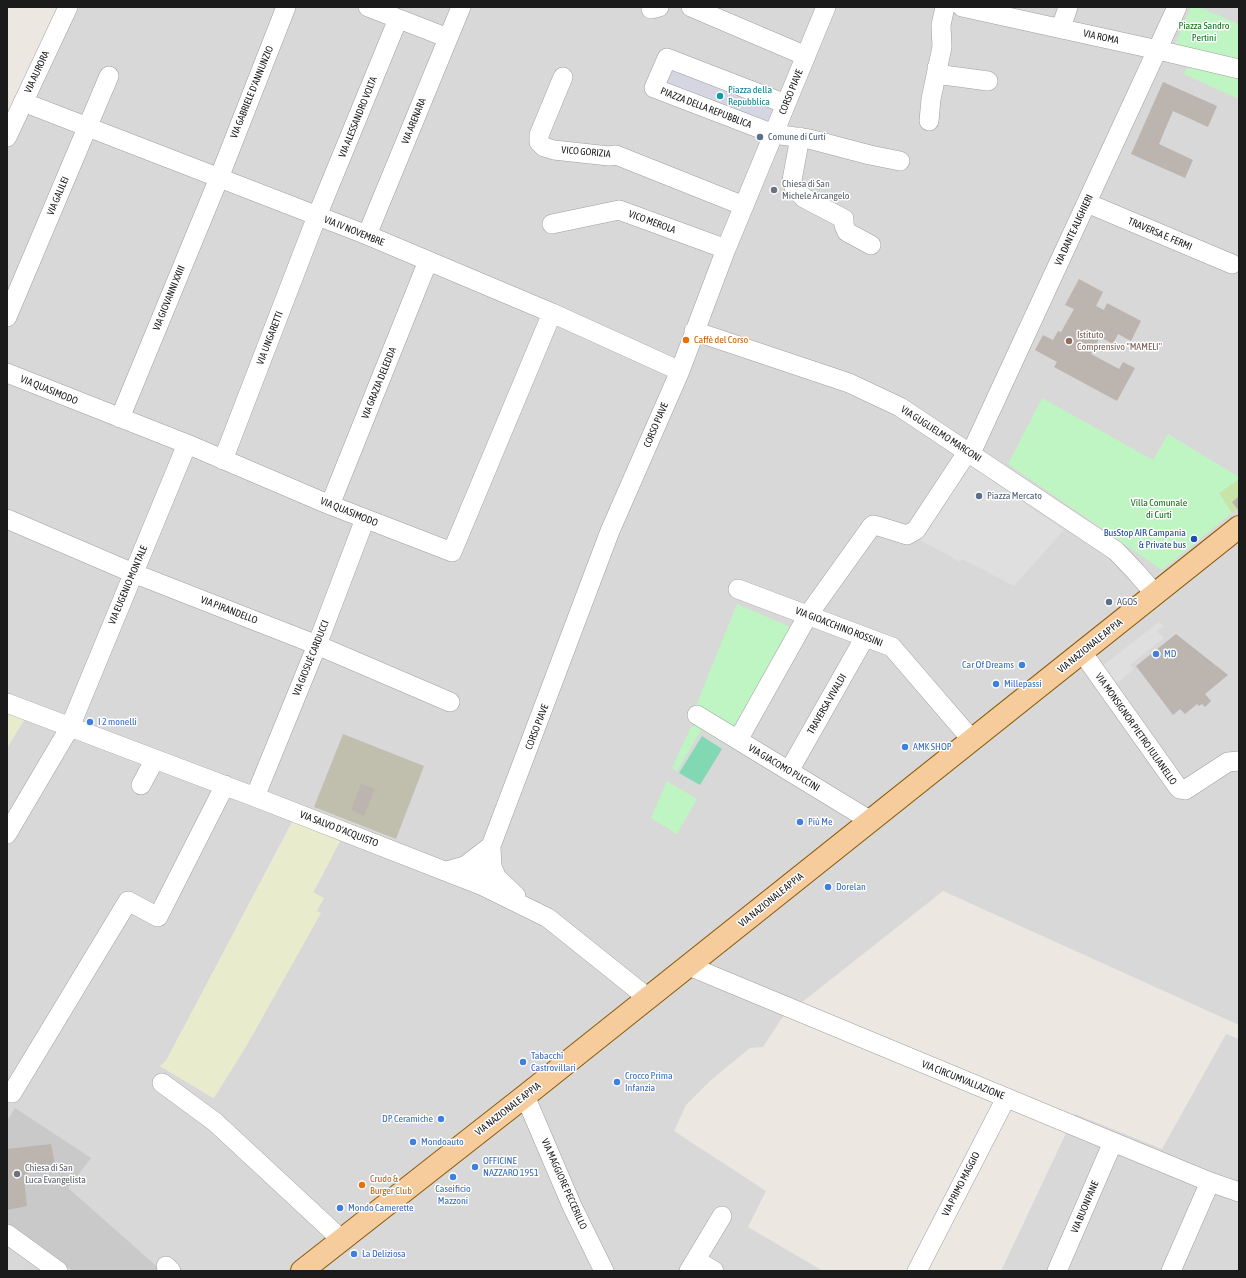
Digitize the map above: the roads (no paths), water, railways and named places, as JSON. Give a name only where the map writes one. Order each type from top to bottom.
[{"type":"main road","name":"VIA NAZIONALE APPIA","points":[[302,1271],[689,966],[1239,527]]},
{"type":"street","name":"VIA AURORA","points":[[7,137],[68,7]]},
{"type":"street","name":"VIA GABRIELE D'ANNUNZIO","points":[[219,178],[286,7]]},
{"type":"street","points":[[368,7],[448,38]]},
{"type":"street","name":"VIA ARENARA","points":[[367,235],[461,7]]},
{"type":"street","points":[[691,7],[806,56]]},
{"type":"street","name":"CORSO PIAVE","points":[[477,883],[610,531],[680,371],[726,249],[826,7]]},
{"type":"street","points":[[929,120],[931,99],[942,47],[941,25],[945,7]]},
{"type":"street","name":"VIA ROMA","points":[[962,7],[1239,69]]},
{"type":"street","points":[[1061,28],[1068,7]]},
{"type":"street","name":"VIA DANTE ALIGHIERI","points":[[808,615],[873,525],[907,535],[916,530],[969,452],[1178,7]]},
{"type":"street","name":"VIA ALESSANDRO VOLTA","points":[[317,216],[398,19]]},
{"type":"street","name":"PIAZZA DELLA REPUBBLICA","points":[[774,134],[654,88],[667,58],[786,104]]},
{"type":"street","points":[[937,68],[943,75],[988,81]]},
{"type":"street","name":"VIA GALILEI","points":[[7,317],[109,76]]},
{"type":"street","name":"VICO GORIZIA","points":[[563,77],[539,135],[539,142],[544,147],[554,150],[609,156],[616,155],[744,206]]},
{"type":"street","name":"VIA IV NOVEMBRE","points":[[23,102],[367,235],[552,313],[680,371]]},
{"type":"street","points":[[774,134],[800,137],[900,161]]},
{"type":"street","points":[[800,137],[792,180],[794,188],[804,198],[844,219],[844,226],[847,232],[871,245]]},
{"type":"street","name":"VIA GIOVANNI XXIII","points":[[120,418],[219,178]]},
{"type":"street","name":"TRAVERSA E. FERMI","points":[[1087,203],[1232,264]]},
{"type":"street","name":"VICO MEROLA","points":[[552,224],[619,210],[726,249]]},
{"type":"street","name":"VIA UNGARETTI","points":[[223,460],[317,216]]},
{"type":"street","name":"VIA GRAZIA DELEDDA","points":[[330,505],[428,261]]},
{"type":"street","name":"VIA QUASIMODO","points":[[7,374],[187,444],[330,505],[452,552],[552,313]]},
{"type":"street","name":"VIA GUGLIELMO MARCONI","points":[[694,331],[848,383],[900,407],[1116,551],[1155,594]]},
{"type":"street","name":"VIA EUGENIO MONTALE","points":[[7,834],[70,727],[187,444]]},
{"type":"street","name":"VIA PIRANDELLO","points":[[7,519],[133,572],[317,645],[450,702]]},
{"type":"street","name":"VIA GIOSUÈ CARDUCCI","points":[[255,797],[317,645],[365,519]]},
{"type":"street","name":"VIA GIOACCHINO ROSSINI","points":[[738,589],[892,647],[972,740]]},
{"type":"street","points":[[738,740],[808,615]]},
{"type":"street","name":"TRAVERSA VIVALDI","points":[[789,771],[865,637]]},
{"type":"street","name":"VIA MONSIGNOR PIETRO IULIANELLO","points":[[1082,652],[1176,786],[1180,789],[1185,790],[1228,762],[1239,761]]},
{"type":"street","name":"VIA SALVO D'ACQUISTO","points":[[7,703],[225,785],[477,883],[548,918],[648,998]]},
{"type":"street","name":"VIA GIACOMO PUCCINI","points":[[697,715],[871,821]]},
{"type":"street","points":[[141,785],[155,759]]},
{"type":"street","points":[[12,1093],[128,901],[158,917],[225,785]]},
{"type":"street","points":[[447,871],[465,866],[491,846]]},
{"type":"street","name":"CORSO PIAVE","points":[[491,846],[492,867],[497,878],[532,910]]},
{"type":"street","name":"VIA CIRCUMVALLAZIONE","points":[[689,966],[1210,1182],[1239,1192]]},
{"type":"street","points":[[162,1083],[215,1122],[341,1239]]},
{"type":"street","name":"VIA MAGGIORE PECCERILLO","points":[[525,1096],[572,1206],[604,1271]]},
{"type":"street","name":"VIA PRIMO MAGGIO","points":[[917,1271],[1006,1098]]},
{"type":"street","name":"VIA BUONPANE","points":[[1057,1271],[1113,1142]]},
{"type":"street","points":[[1171,1271],[1210,1182]]},
{"type":"street","points":[[691,1267],[722,1216]]},
{"type":"street","points":[[7,1234],[58,1271]]},
{"type":"street","points":[[691,1267],[704,1265],[714,1271]]},
{"type":"place","name":"Piazza della Repubblica","points":[[720,96]]},
{"type":"place","name":"Comune di Curti","points":[[760,137]]},
{"type":"place","name":"Chiesa di San Michele Arcangelo","points":[[774,190]]},
{"type":"place","name":"Caffè del Corso","points":[[686,340]]},
{"type":"place","name":"Istituto Comprensivo \"MAMELI\"","points":[[1069,341]]},
{"type":"place","name":"Piazza Mercato","points":[[979,496]]},
{"type":"place","name":"BusStop AIR Campania & Private bus","points":[[1194,539]]},
{"type":"place","name":"AGOS","points":[[1109,602]]},
{"type":"place","name":"MD","points":[[1156,654]]},
{"type":"place","name":"Car Of Dreams","points":[[1022,665]]},
{"type":"place","name":"Millepassi","points":[[996,684]]},
{"type":"place","name":"I 2 monelli","points":[[90,722]]},
{"type":"place","name":"AMK SHOP","points":[[905,747]]},
{"type":"place","name":"Più Me","points":[[800,822]]},
{"type":"place","name":"Dorelan","points":[[828,887]]},
{"type":"place","name":"Tabacchi Castrovillari","points":[[523,1062]]},
{"type":"place","name":"Crocco Prima Infanzia","points":[[617,1082]]},
{"type":"place","name":"DP Ceramiche","points":[[441,1119]]},
{"type":"place","name":"Mondoauto","points":[[413,1142]]},
{"type":"place","name":"OFFICINE NAZZARO 1951","points":[[475,1167]]},
{"type":"place","name":"Chiesa di San Luca Evangelista","points":[[17,1174]]},
{"type":"place","name":"Caseificio Mazzoni","points":[[453,1177]]},
{"type":"place","name":"Crudo & Burger Club","points":[[362,1185]]},
{"type":"place","name":"Mondo Camerette","points":[[340,1208]]},
{"type":"place","name":"La Deliziosa","points":[[354,1254]]},
{"type":"park label","name":"Piazza Sandro Pertini","points":[[1204,32]]},
{"type":"park label","name":"Villa Comunale di Curti","points":[[1159,508]]}]
